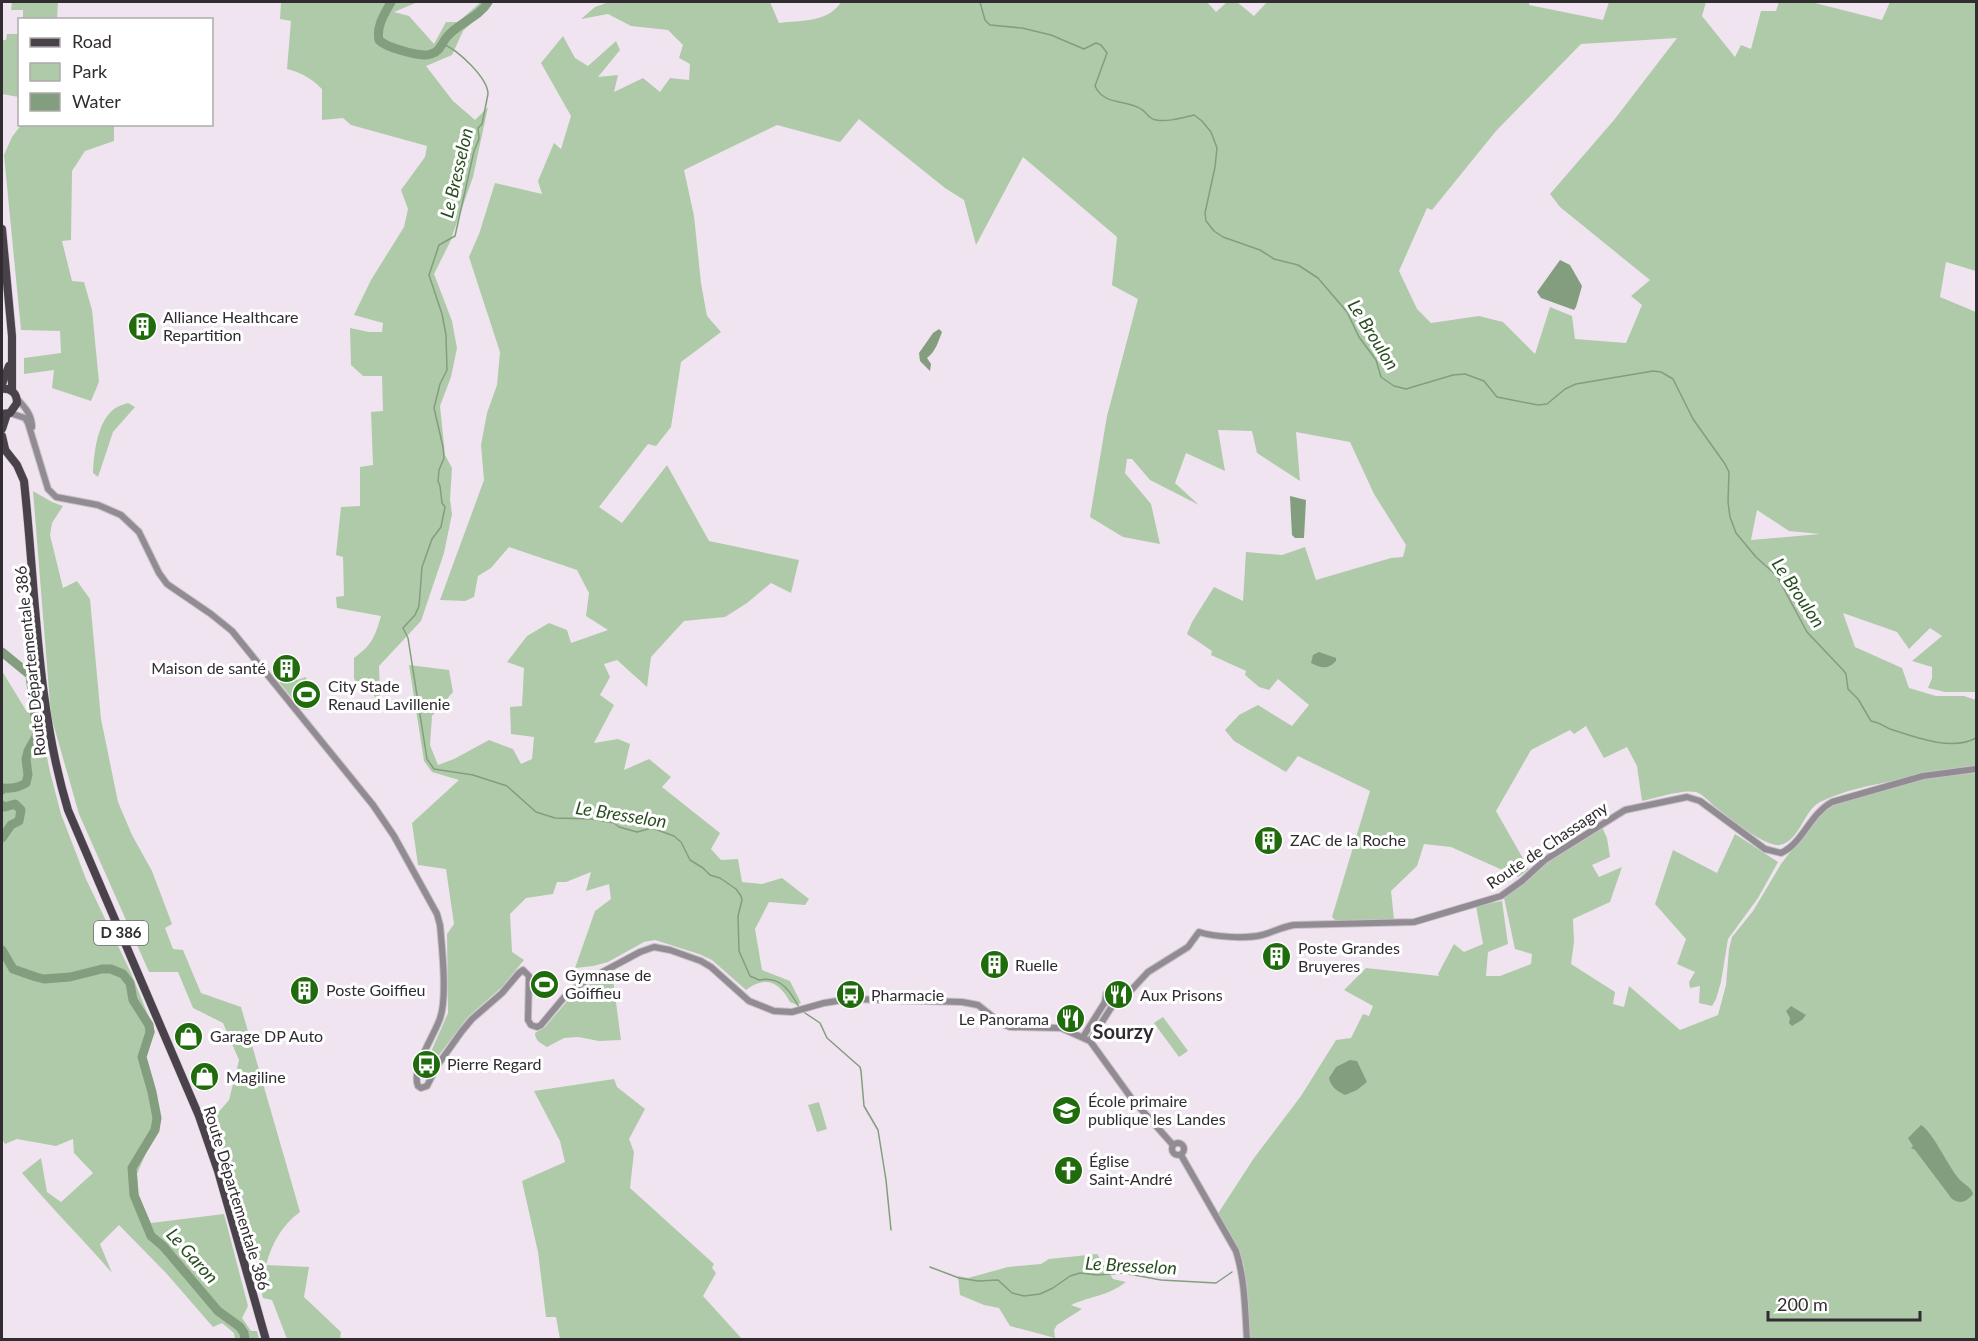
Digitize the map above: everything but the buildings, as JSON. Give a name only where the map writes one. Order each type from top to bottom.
[{"type":"main road","points":[[2,230],[12,347],[12,391],[17,399],[16,407],[6,414],[2,429]]},
{"type":"main road","points":[[12,347],[9,370],[2,387],[12,391]]},
{"type":"main road","name":"Route Départementale 386","points":[[2,436],[3,448],[17,465],[24,481],[42,676],[56,771],[68,810],[199,1116],[218,1171],[266,1340]]},
{"type":"street","points":[[17,399],[28,411],[32,421],[32,430],[44,479],[52,494],[63,499],[106,507],[121,515],[134,526],[164,581],[223,624],[240,640],[373,805],[394,836],[437,914],[440,924],[443,1012],[421,1061],[416,1080],[418,1086],[424,1088],[428,1084],[437,1066],[467,1025],[523,970],[529,976],[528,1020],[534,1027],[541,1025],[566,995],[582,983],[640,952],[654,948],[670,950],[701,961],[711,967],[743,997],[758,1006],[780,1012],[850,999],[962,1002],[978,1005],[1002,1024],[1010,1027],[1051,1027],[1073,1032],[1090,1041],[1132,1099],[1173,1145],[1174,1154],[1181,1155],[1236,1251],[1242,1277],[1246,1340]]},
{"type":"street","points":[[6,414],[25,418],[32,430]]},
{"type":"street","name":"Route de Chassagny","points":[[1114,1003],[1122,1000],[1148,972],[1188,947],[1199,932],[1214,936],[1259,936],[1283,927],[1426,920],[1501,896],[1545,860],[1612,817],[1640,805],[1687,797],[1700,801],[1765,849],[1780,853],[1795,844],[1814,816],[1832,802],[1923,776],[1977,769]]},
{"type":"street","points":[[1083,1037],[1106,998],[1114,1003],[1090,1041]]},
{"type":"green space","points":[[12,2],[58,2],[57,18],[23,18],[23,10],[11,10]]},
{"type":"green space","points":[[281,2],[418,2],[394,12],[409,16],[434,44],[446,22],[458,22],[481,2],[494,2],[463,31],[452,55],[426,66],[453,101],[475,120],[488,107],[473,177],[450,242],[434,274],[452,321],[457,348],[451,377],[440,406],[445,455],[452,468],[450,500],[452,514],[444,553],[421,621],[379,666],[380,695],[376,699],[369,687],[358,687],[354,678],[354,658],[372,640],[381,616],[337,608],[336,597],[344,596],[343,557],[336,555],[341,507],[360,506],[360,467],[373,465],[371,412],[383,411],[382,376],[363,376],[351,365],[350,328],[382,332],[383,323],[354,315],[371,280],[404,227],[408,209],[401,190],[425,157],[427,146],[351,125],[343,118],[322,120],[322,89],[306,76],[287,69],[291,21],[280,19]]},
{"type":"green space","points":[[609,2],[770,2],[779,23],[821,17],[836,9],[841,2],[1207,2],[1216,12],[1227,2],[1237,2],[1254,16],[1267,2],[1529,2],[1529,5],[1603,20],[1609,2],[1706,2],[1702,16],[1735,57],[1741,45],[1751,49],[1761,11],[1776,11],[1779,2],[1811,2],[1882,20],[1890,2],[1976,2],[1976,271],[1946,262],[1940,297],[1976,312],[1976,692],[1945,692],[1928,688],[1932,678],[1932,667],[1912,661],[1942,636],[1930,628],[1909,649],[1897,632],[1843,613],[1855,647],[1902,668],[1909,688],[1936,696],[1964,696],[1976,700],[1976,766],[1877,784],[1838,794],[1814,806],[1797,832],[1787,842],[1773,845],[1746,830],[1696,792],[1677,793],[1642,801],[1637,766],[1627,747],[1604,758],[1586,726],[1574,734],[1570,730],[1531,750],[1496,811],[1529,869],[1518,877],[1451,847],[1424,844],[1417,866],[1391,891],[1394,919],[1337,922],[1332,917],[1370,791],[1298,756],[1286,772],[1234,741],[1225,730],[1239,715],[1258,705],[1292,726],[1309,705],[1278,679],[1269,690],[1259,687],[1245,675],[1246,671],[1211,655],[1212,651],[1187,634],[1214,587],[1243,601],[1246,552],[1282,555],[1305,547],[1316,580],[1391,558],[1403,557],[1406,545],[1374,494],[1350,442],[1296,432],[1300,481],[1257,453],[1252,431],[1218,430],[1225,471],[1186,453],[1175,483],[1199,505],[1150,480],[1132,459],[1127,459],[1125,473],[1151,504],[1160,544],[1123,537],[1090,517],[1107,416],[1138,299],[1112,285],[1117,237],[1023,157],[976,245],[964,200],[945,188],[859,119],[840,142],[777,125],[684,170],[694,216],[707,316],[721,332],[681,362],[671,427],[656,446],[648,444],[599,507],[622,523],[667,465],[709,541],[799,560],[791,593],[771,583],[747,603],[725,617],[684,621],[651,657],[647,687],[617,660],[604,664],[610,677],[600,695],[614,705],[594,743],[618,739],[630,744],[624,770],[649,759],[671,777],[662,787],[720,833],[711,849],[721,860],[738,859],[742,882],[762,884],[782,878],[809,899],[805,905],[769,902],[755,929],[762,970],[790,981],[801,1003],[797,1005],[790,1002],[777,985],[771,983],[760,983],[746,990],[712,960],[655,940],[644,942],[608,962],[575,968],[595,911],[611,899],[609,884],[586,891],[591,872],[566,882],[557,882],[553,894],[526,898],[510,914],[512,952],[524,960],[502,987],[468,1017],[436,1059],[430,1054],[448,1013],[447,934],[454,924],[446,869],[418,865],[412,823],[459,780],[432,772],[424,761],[409,665],[449,670],[453,692],[432,716],[430,745],[438,765],[489,740],[513,749],[521,764],[532,759],[534,737],[511,734],[510,707],[522,706],[524,668],[507,662],[527,636],[549,623],[567,630],[571,643],[608,630],[586,616],[589,593],[577,570],[509,547],[491,568],[478,576],[474,597],[465,601],[440,600],[484,480],[481,445],[487,413],[497,385],[500,352],[469,257],[479,234],[495,183],[542,194],[538,181],[554,143],[561,149],[571,116],[541,63],[563,36],[575,58],[588,66],[616,41],[620,50],[598,77],[618,75],[614,92],[643,78],[660,92],[670,78],[689,80],[690,64],[679,58],[683,45],[668,30],[631,26],[608,14],[581,19],[595,7]],"holes":[[[1677,38],[1614,120],[1550,194],[1560,207],[1650,280],[1631,296],[1642,305],[1626,343],[1575,339],[1572,316],[1550,307],[1535,354],[1503,322],[1479,316],[1431,323],[1417,309],[1399,271],[1427,208],[1432,210],[1496,131],[1581,44]],[[1757,510],[1789,531],[1820,534],[1751,540]]]},
{"type":"green space","points":[[7,34],[18,34],[18,97],[2,94],[2,40],[6,40]]},
{"type":"green space","points":[[20,126],[114,126],[114,141],[85,151],[72,171],[71,240],[62,241],[72,281],[84,282],[92,310],[99,382],[91,401],[52,388],[54,370],[24,374],[24,358],[61,353],[60,331],[21,330],[4,155],[12,137]]},
{"type":"green space","points":[[128,403],[135,407],[113,432],[98,477],[93,473],[100,430],[114,409]]},
{"type":"green space","points":[[33,491],[63,506],[52,523],[50,535],[63,588],[77,581],[90,599],[101,719],[118,802],[132,835],[152,871],[172,924],[165,928],[173,949],[183,950],[201,993],[241,1007],[300,1212],[278,1235],[266,1265],[309,1267],[304,1297],[341,1332],[340,1339],[287,1339],[272,1300],[263,1298],[242,1212],[211,1121],[229,1100],[239,1060],[223,1023],[193,1008],[178,972],[149,972],[79,814],[51,716]]},
{"type":"green space","points":[[2,671],[27,712],[38,713],[61,814],[86,879],[131,973],[155,1032],[144,1058],[158,1108],[157,1127],[137,1174],[139,1196],[151,1223],[224,1214],[248,1306],[242,1318],[251,1331],[257,1331],[259,1339],[235,1339],[234,1333],[222,1323],[213,1327],[166,1273],[119,1225],[100,1244],[112,1273],[22,1173],[41,1158],[47,1192],[61,1202],[93,1173],[74,1153],[73,1139],[56,1146],[17,1139],[5,1144],[2,1139]]},
{"type":"green space","points":[[295,677],[297,680],[306,677],[307,681],[311,680],[316,702],[313,708],[301,709],[279,682]]},
{"type":"green space","points":[[1976,773],[1976,1339],[1249,1339],[1244,1265],[1239,1251],[1217,1215],[1254,1158],[1301,1096],[1336,1040],[1351,1038],[1363,1014],[1369,1016],[1373,1006],[1344,990],[1366,968],[1439,976],[1454,944],[1464,952],[1483,944],[1476,906],[1502,901],[1508,944],[1488,952],[1486,976],[1500,976],[1531,964],[1532,954],[1515,949],[1504,898],[1546,863],[1602,827],[1607,838],[1610,857],[1592,865],[1599,877],[1622,867],[1610,902],[1573,919],[1574,942],[1571,964],[1615,992],[1613,1004],[1624,1007],[1629,986],[1680,1030],[1718,1015],[1726,985],[1732,937],[1753,911],[1781,864],[1816,818],[1831,805],[1923,778]]},
{"type":"green space","points":[[1735,834],[1778,862],[1758,898],[1728,939],[1721,982],[1712,1006],[1699,1003],[1700,986],[1690,988],[1689,982],[1695,972],[1677,964],[1686,939],[1655,904],[1673,850],[1717,873]]},
{"type":"green space","points":[[612,972],[621,1040],[564,1038],[547,1047],[538,1041],[535,1033],[545,1027],[574,993]]},
{"type":"green space","points":[[1163,1017],[1188,1051],[1179,1057],[1154,1023]]},
{"type":"green space","points":[[614,1079],[617,1087],[645,1109],[629,1139],[634,1152],[630,1188],[714,1264],[712,1268],[716,1273],[703,1296],[742,1339],[560,1339],[556,1317],[546,1317],[538,1252],[522,1181],[565,1162],[560,1141],[534,1091]]},
{"type":"green space","points":[[819,1102],[827,1129],[817,1132],[808,1105]]},
{"type":"green space","points":[[1097,1254],[1113,1279],[1126,1282],[1106,1293],[1071,1305],[1082,1309],[1057,1325],[1054,1330],[1055,1338],[1010,1326],[999,1308],[984,1305],[960,1295],[958,1276],[968,1278],[1008,1267],[1041,1264],[1049,1259]]},
{"type":"water","points":[[1560,260],[1570,265],[1582,286],[1574,310],[1541,298],[1537,292]]},
{"type":"water","points":[[939,329],[942,332],[938,343],[927,358],[931,364],[930,371],[920,361],[919,353],[933,333]]},
{"type":"water","points":[[1290,496],[1306,500],[1304,538],[1295,538],[1292,535]]},
{"type":"water","points":[[1319,652],[1336,658],[1336,661],[1324,667],[1311,663],[1313,655]]},
{"type":"water","points":[[1791,1006],[1806,1015],[1792,1026],[1786,1011]]},
{"type":"water","points":[[1350,1060],[1357,1061],[1367,1082],[1357,1090],[1345,1095],[1331,1084],[1329,1078],[1336,1067]]},
{"type":"water","points":[[1921,1125],[1931,1135],[1955,1174],[1972,1192],[1973,1194],[1966,1200],[1958,1202],[1952,1199],[1915,1150],[1911,1148],[1913,1146],[1908,1138]]},
{"type":"waterway","points":[[391,2],[380,25],[379,40],[388,46],[426,55],[440,48],[456,28],[484,8],[488,2]]},
{"type":"waterway","name":"Le Broulon","points":[[980,2],[985,20],[990,25],[1022,28],[1051,35],[1084,49],[1096,43],[1101,45],[1107,53],[1095,86],[1104,97],[1135,106],[1153,119],[1170,120],[1194,115],[1202,121],[1211,132],[1217,148],[1205,213],[1206,221],[1223,237],[1260,250],[1274,259],[1298,265],[1318,278],[1347,312],[1359,337],[1376,360],[1381,377],[1394,386],[1406,389],[1453,375],[1465,374],[1484,381],[1497,397],[1538,405],[1547,404],[1565,389],[1576,384],[1653,371],[1661,372],[1673,379],[1693,419],[1729,472],[1728,502],[1730,517],[1736,533],[1756,557],[1777,576],[1807,632],[1846,674],[1848,689],[1858,699],[1871,721],[1935,742],[1957,743],[1976,738]]},
{"type":"waterway","name":"Le Bresselon","points":[[443,44],[471,65],[483,80],[488,94],[482,124],[478,128],[479,139],[474,151],[455,236],[439,245],[429,275],[442,314],[446,335],[447,370],[440,384],[434,408],[443,447],[444,458],[439,470],[438,481],[442,503],[445,507],[441,527],[432,539],[422,567],[419,606],[415,615],[403,628],[408,638],[427,759],[434,769],[473,775],[507,786],[536,812],[555,818],[592,819],[614,823],[619,827],[637,832],[652,828],[674,836],[681,842],[690,860],[710,875],[720,878],[736,889],[741,896],[738,916],[739,951],[750,976],[759,980],[773,980],[784,986],[799,1007]]},
{"type":"waterway","name":"Le Garon","points":[[2,652],[30,675],[37,735],[26,759],[28,775],[26,783],[2,790]]},
{"type":"waterway","name":"Le Garon","points":[[2,805],[5,807],[15,804],[21,810],[19,821],[11,825],[2,838]]},
{"type":"waterway","name":"Le Garon","points":[[2,950],[13,969],[36,977],[44,979],[70,977],[111,969],[123,974],[130,983],[133,1000],[149,1025],[150,1032],[142,1057],[157,1118],[155,1130],[132,1168],[134,1195],[151,1236],[163,1246],[218,1311],[240,1327],[245,1340]]},
{"type":"waterway","name":"Le Bresselon","points":[[802,1011],[820,1023],[827,1038],[860,1067],[864,1106],[878,1130],[891,1230]]},
{"type":"waterway","name":"Le Bresselon","points":[[930,1267],[959,1278],[978,1281],[998,1280],[1012,1293],[1024,1296],[1040,1294],[1070,1276],[1080,1273],[1097,1275],[1123,1273],[1161,1280],[1216,1283],[1232,1272]]},
{"type":"place","name":"Alliance Healthcare Repartition","points":[[142,326]]},
{"type":"place","name":"Maison de santé","points":[[287,668]]},
{"type":"place","name":"City Stade Renaud Lavillenie","points":[[307,695]]},
{"type":"place","name":"ZAC de la Roche","points":[[1269,840]]},
{"type":"place","name":"Poste Grandes Bruyeres","points":[[1277,957]]},
{"type":"place","name":"Ruelle","points":[[994,965]]},
{"type":"place","name":"Gymnase de Goiffieu","points":[[544,984]]},
{"type":"place","name":"Poste Goiffieu","points":[[305,990]]},
{"type":"place","name":"Pharmacie","points":[[850,995]]},
{"type":"place","name":"Aux Prisons","points":[[1119,995]]},
{"type":"place","name":"Le Panorama","points":[[1070,1019]]},
{"type":"place","name":"Garage DP Auto","points":[[189,1036]]},
{"type":"place","name":"Pierre Regard","points":[[426,1064]]},
{"type":"place","name":"Magiline","points":[[205,1077]]},
{"type":"place","name":"École primaire publique les Landes","points":[[1067,1110]]},
{"type":"place","name":"Église Saint-André","points":[[1068,1170]]},
{"type":"district","name":"Sourzy","points":[[1123,1032]]}]
